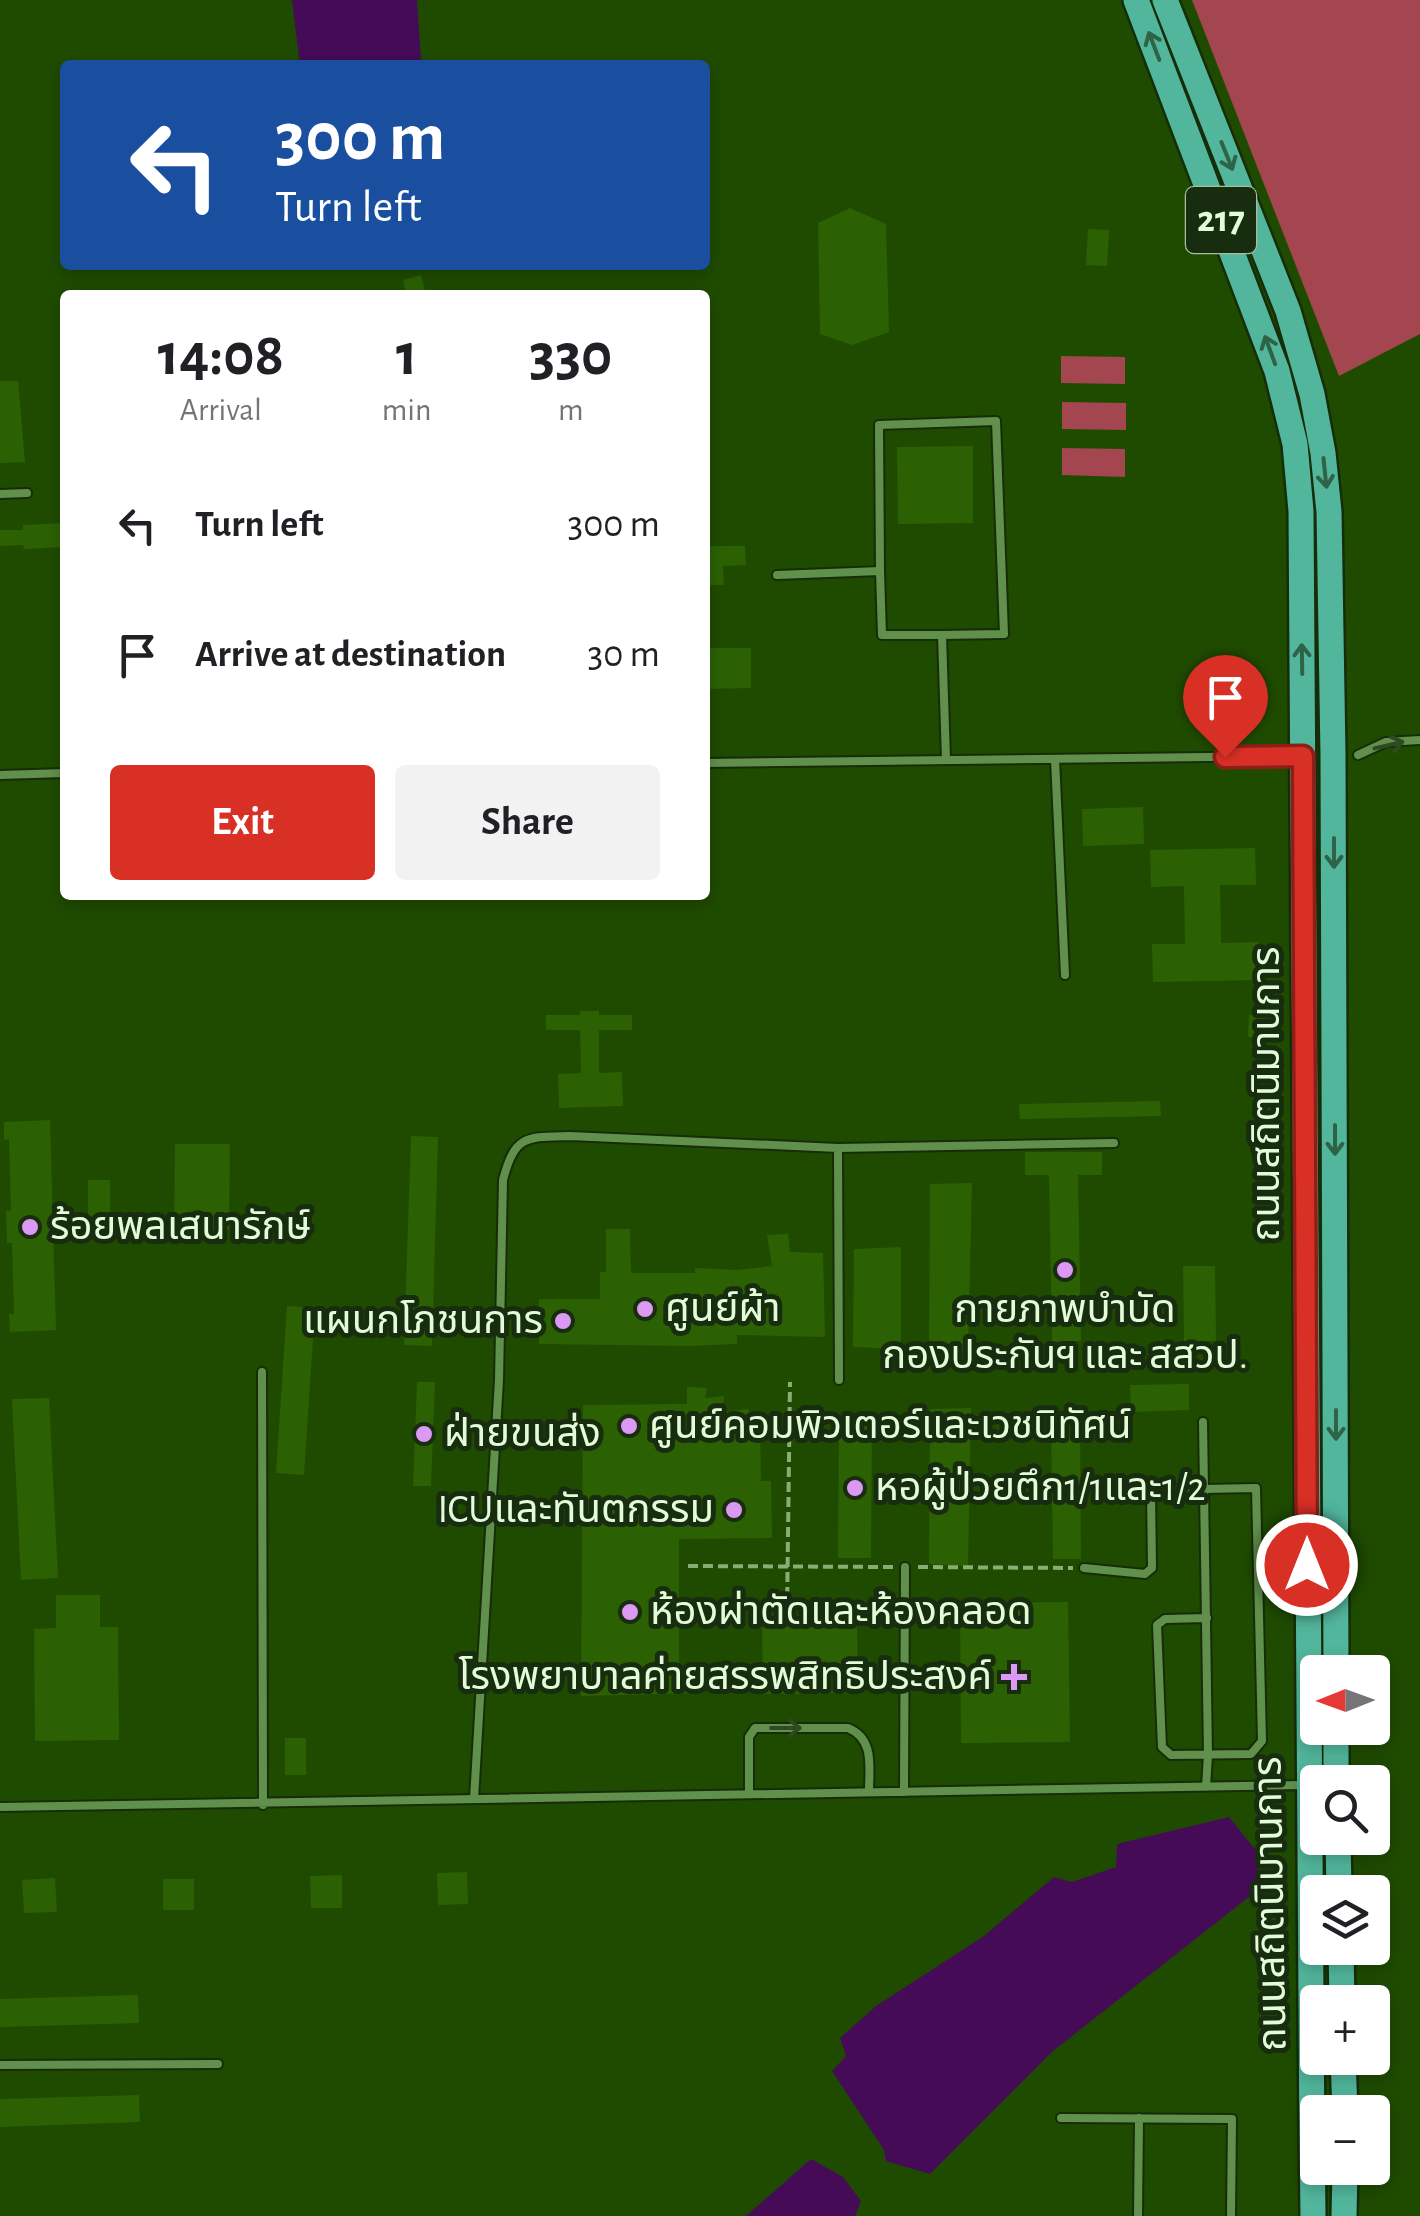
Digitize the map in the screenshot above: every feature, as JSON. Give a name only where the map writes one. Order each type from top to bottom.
[{"type":"main road","name":"ถนนสถิตนิมานการ","points":[[1136,0],[1267,343],[1295,444],[1300,512],[1312,1765]]},
{"type":"main road","name":"ถนนสถิตนิมานการ","points":[[1165,0],[1288,310],[1312,394],[1323,453],[1346,755],[1336,1655]]},
{"type":"main road","points":[[1303,756],[1346,755]]},
{"type":"main road","name":"ถนนสถิตนิมานการ","points":[[1312,1855],[1313,2216]]},
{"type":"main road","points":[[1344,2216],[1345,2185]]},
{"type":"lane","points":[[996,421],[1004,634],[942,635],[882,634],[879,425],[996,421]]},
{"type":"lane","points":[[0,494],[26,493]]},
{"type":"lane","points":[[776,575],[880,571]]},
{"type":"lane","points":[[942,635],[946,760]]},
{"type":"lane","points":[[1346,755],[1386,742],[1420,740]]},
{"type":"lane","points":[[710,763],[1303,756]]},
{"type":"lane","points":[[1056,758],[1065,975]]},
{"type":"lane","points":[[0,775],[60,772]]},
{"type":"lane","points":[[474,1799],[499,1380],[503,1180],[509,1156],[518,1144],[554,1136],[838,1148],[1114,1144]]},
{"type":"lane","points":[[838,1148],[839,1380]]},
{"type":"lane","points":[[262,1372],[263,1805]]},
{"type":"lane","points":[[1203,1422],[1206,1787]]},
{"type":"lane","points":[[1084,1568],[1145,1574],[1152,1568],[1151,1490],[1256,1488],[1262,1741],[1251,1754],[1171,1755],[1162,1747],[1157,1625],[1164,1619],[1206,1618]]},
{"type":"lane","points":[[904,1792],[906,1567]]},
{"type":"lane","points":[[750,1792],[749,1737],[755,1728],[848,1728],[860,1733],[868,1744],[869,1792]]},
{"type":"lane","points":[[0,1807],[1300,1785]]},
{"type":"lane","points":[[0,2064],[218,2064]]},
{"type":"lane","points":[[1061,2118],[1232,2119],[1231,2216]]},
{"type":"lane","points":[[1138,2216],[1139,2118]]},
{"type":"path","points":[[788,1612],[790,1382]]},
{"type":"path","points":[[688,1566],[1084,1568]]},
{"type":"shaded area","points":[[292,0],[417,0],[421,60],[299,60]]},
{"type":"shaded area","points":[[1192,0],[1420,0],[1420,334],[1339,376]]},
{"type":"shaded area","points":[[1061,356],[1125,357],[1125,384],[1061,383]]},
{"type":"shaded area","points":[[1062,402],[1126,403],[1126,430],[1062,429]]},
{"type":"shaded area","points":[[1062,448],[1125,449],[1125,477],[1062,475]]},
{"type":"shaded area","points":[[1229,1817],[1257,1852],[1259,1889],[1053,2051],[930,2174],[886,2161],[884,2150],[832,2071],[846,2056],[840,2038],[876,2006],[984,1936],[1054,1877],[1072,1882],[1116,1867],[1117,1844]]},
{"type":"shaded area","points":[[811,2159],[843,2177],[861,2201],[855,2216],[746,2216]]},
{"type":"building","points":[[850,208],[886,224],[889,332],[852,345],[820,334],[818,223]]},
{"type":"building","points":[[1088,229],[1109,230],[1107,266],[1086,265]]},
{"type":"building","points":[[421,275],[425,290],[405,290],[403,280]]},
{"type":"building","points":[[0,381],[18,381],[25,462],[0,463]]},
{"type":"building","points":[[973,446],[973,523],[898,524],[897,447]]},
{"type":"building","points":[[60,523],[60,547],[0,546],[0,530],[23,530],[23,525]]},
{"type":"building","points":[[710,546],[745,546],[746,565],[723,566],[724,585],[710,585]]},
{"type":"building","points":[[710,648],[751,648],[751,688],[710,689]]},
{"type":"building","points":[[1143,807],[1144,844],[1083,846],[1082,809]]},
{"type":"building","points":[[1255,848],[1256,885],[1220,885],[1221,943],[1258,942],[1259,980],[1153,982],[1152,944],[1185,944],[1184,886],[1151,887],[1150,850]]},
{"type":"building","points":[[580,1011],[632,1015],[632,1030],[599,1030],[599,1073],[622,1072],[623,1106],[559,1108],[558,1074],[581,1073],[580,1030],[546,1030],[546,1015],[580,1015]]},
{"type":"building","points":[[1249,1015],[1263,1015],[1263,1037],[1248,1037]]},
{"type":"building","points":[[1160,1101],[1161,1116],[1020,1119],[1019,1104]]},
{"type":"building","name":"ร้อยพลเสนารักษ์","points":[[50,1120],[56,1330],[10,1332],[9,1314],[14,1314],[12,1243],[7,1243],[6,1211],[11,1211],[9,1139],[4,1140],[4,1122]]},
{"type":"building","points":[[411,1136],[438,1137],[432,1346],[404,1345]]},
{"type":"building","points":[[175,1144],[230,1144],[229,1230],[174,1229]]},
{"type":"building","name":"กายภาพบำบัด กองประกันฯ และ สสวป.","points":[[1025,1152],[1102,1152],[1102,1175],[1078,1175],[1081,1341],[1052,1342],[1049,1175],[1025,1175]]},
{"type":"building","points":[[88,1180],[110,1180],[110,1220],[88,1221]]},
{"type":"building","points":[[972,1183],[968,1355],[929,1353],[930,1184]]},
{"type":"building","points":[[606,1229],[630,1229],[631,1273],[695,1273],[695,1268],[736,1270],[772,1266],[767,1235],[788,1234],[790,1252],[823,1253],[825,1337],[737,1335],[737,1344],[690,1346],[539,1344],[539,1299],[600,1299],[600,1272],[606,1272]]},
{"type":"building","points":[[901,1247],[901,1349],[853,1347],[854,1249]]},
{"type":"building","points":[[1183,1266],[1215,1266],[1216,1341],[1184,1341]]},
{"type":"building","points":[[287,1306],[315,1308],[304,1475],[276,1473]]},
{"type":"building","name":"ฝ่ายขนส่ง","points":[[417,1382],[435,1382],[431,1486],[413,1486]]},
{"type":"building","points":[[1189,1384],[1189,1410],[1131,1412],[1130,1385]]},
{"type":"building","points":[[687,1387],[707,1388],[705,1398],[724,1396],[722,1412],[749,1409],[748,1427],[760,1428],[761,1481],[771,1481],[772,1538],[679,1539],[679,1666],[695,1667],[696,1693],[581,1696],[583,1405],[687,1404]]},
{"type":"building","points":[[49,1398],[58,1578],[21,1580],[12,1399]]},
{"type":"building","points":[[971,1408],[968,1566],[929,1564],[930,1409]]},
{"type":"building","name":"หอผู้ป่วยตึก1/1และ1/2","points":[[839,1417],[872,1417],[871,1558],[838,1558]]},
{"type":"building","points":[[1051,1423],[1080,1423],[1081,1559],[1053,1559]]},
{"type":"building","points":[[56,1595],[100,1595],[100,1627],[118,1627],[119,1740],[35,1741],[34,1629],[56,1628]]},
{"type":"building","points":[[1068,1602],[1070,1742],[961,1743],[960,1603]]},
{"type":"building","points":[[762,1623],[857,1623],[858,1693],[763,1694]]},
{"type":"building","points":[[285,1738],[306,1738],[306,1775],[285,1775]]},
{"type":"building","points":[[467,1872],[468,1904],[438,1905],[437,1873]]},
{"type":"building","points":[[342,1875],[342,1908],[311,1908],[310,1876]]},
{"type":"building","points":[[55,1878],[57,1912],[24,1913],[22,1880]]},
{"type":"building","points":[[163,1879],[194,1879],[194,1910],[163,1910]]},
{"type":"building","points":[[138,1995],[139,2023],[0,2027],[0,1999]]},
{"type":"building","points":[[139,2095],[140,2122],[0,2127],[0,2099]]},
{"type":"place","name":"ร้อยพลเสนารักษ์","points":[[30,1227]]},
{"type":"place","name":"กายภาพบำบัด กองประกันฯ และ สสวป.","points":[[1065,1270]]},
{"type":"place","name":"ศูนย์ผ้า","points":[[645,1309]]},
{"type":"place","name":"แผนกโภชนการ","points":[[563,1321]]},
{"type":"place","name":"ศูนย์คอมพิวเตอร์และเวชนิทัศน์","points":[[629,1426]]},
{"type":"place","name":"ฝ่ายขนส่ง","points":[[424,1434]]},
{"type":"place","name":"หอผู้ป่วยตึก1/1และ1/2","points":[[855,1488]]},
{"type":"place","name":"ICUและทันตกรรม","points":[[734,1510]]},
{"type":"place","name":"ห้องผ่าตัดและห้องคลอด","points":[[630,1612]]},
{"type":"place","name":"โรงพยาบาลค่ายสรรพสิทธิประสงค์","points":[[1014,1677]]},
{"type":"route","points":[[1225,757],[1303,756],[1307,1565]]}]
